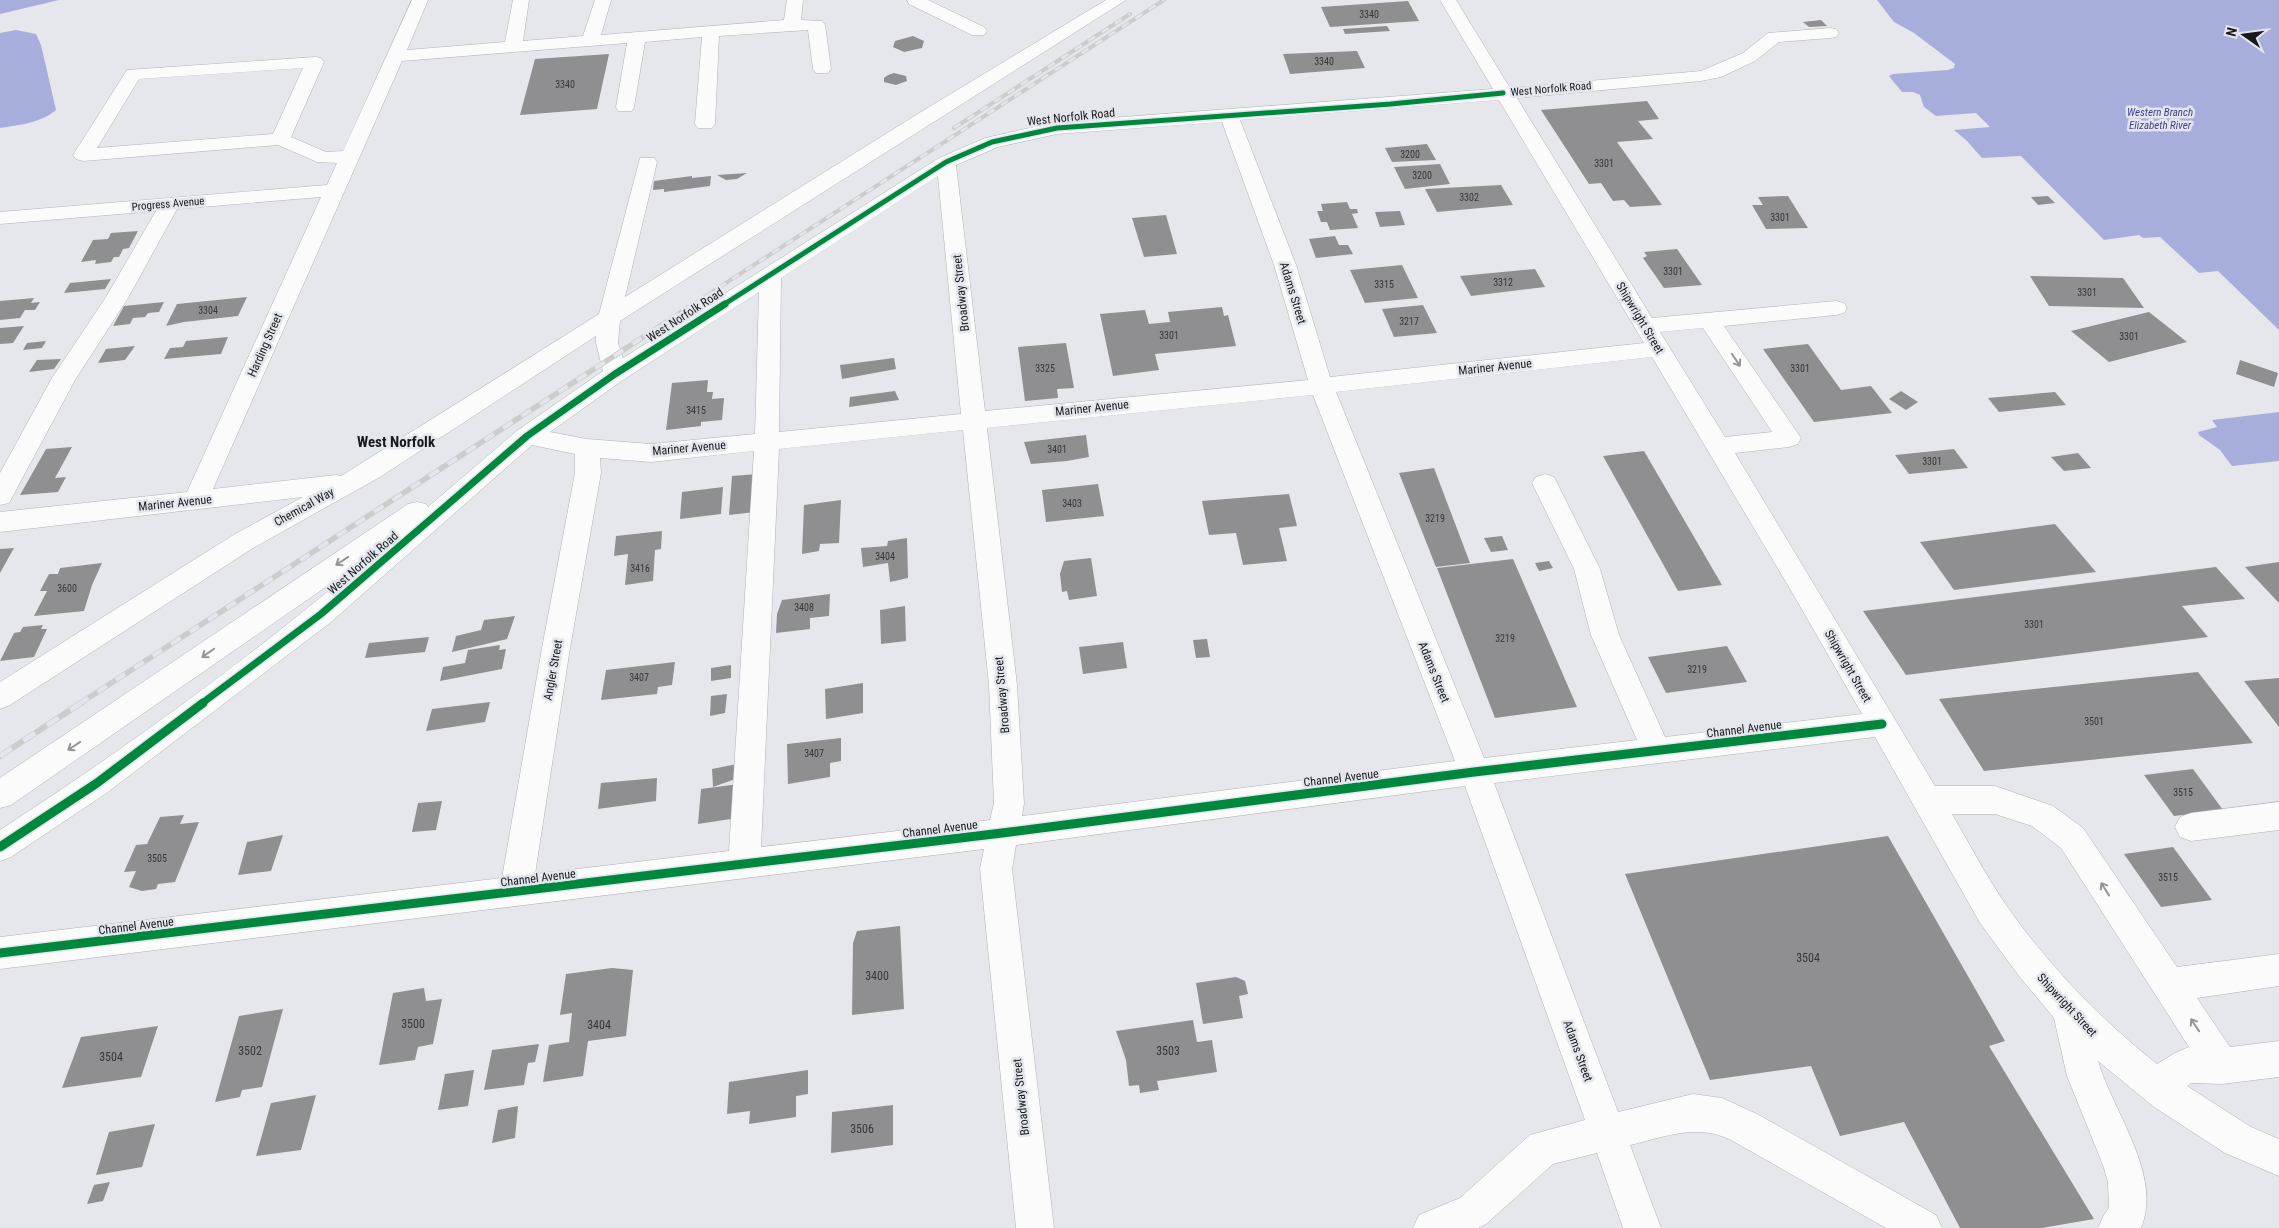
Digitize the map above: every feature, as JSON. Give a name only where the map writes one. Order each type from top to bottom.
[{"type":"street","name":"Harding Street","points":[[195,501],[420,0]]},
{"type":"street","points":[[513,47],[521,0]]},
{"type":"street","points":[[590,41],[603,0]]},
{"type":"street","points":[[792,25],[795,0]]},
{"type":"street","points":[[915,0],[978,31]]},
{"type":"street","name":"Shipwright Street","points":[[1448,0],[1799,580],[1992,912],[2031,965],[2070,1011],[2107,1046],[2156,1085],[2238,1140],[2279,1158]]},
{"type":"street","name":"Chemical Way","points":[[0,697],[244,541],[371,471],[466,408],[1110,1]]},
{"type":"street","points":[[395,56],[792,25],[816,26],[822,70]]},
{"type":"street","points":[[704,124],[711,32]]},
{"type":"street","name":"West Norfolk Road","points":[[0,795],[520,441],[615,374],[946,162],[992,142],[1057,128],[1230,116],[1701,76],[1715,73],[1750,57],[1774,37],[1830,32]]},
{"type":"street","points":[[625,108],[637,37]]},
{"type":"street","points":[[280,139],[315,62],[133,74],[83,155],[280,139],[324,158],[351,156]]},
{"type":"street","name":"Adams Street","points":[[1230,116],[1285,264],[1321,385],[1505,850],[1642,1228]]},
{"type":"street","points":[[615,374],[608,343],[609,318],[647,162]]},
{"type":"street","name":"Broadway Street","points":[[946,162],[1003,685],[1009,803],[996,869],[1035,1228]]},
{"type":"street","name":"Progress Avenue","points":[[3,222],[170,204],[336,190]]},
{"type":"street","points":[[0,496],[64,378],[116,298],[170,204]]},
{"type":"street","points":[[744,864],[767,441],[770,274]]},
{"type":"street","name":"Mariner Avenue","points":[[520,441],[651,453],[1321,385],[1651,337],[1709,320],[1836,308]]},
{"type":"street","points":[[1709,320],[1789,438],[1718,447]]},
{"type":"street","name":"West Norfolk Road","points":[[0,847],[97,783],[321,614],[520,441]]},
{"type":"street","name":"Angler Street","points":[[516,892],[556,648],[588,473],[587,448]]},
{"type":"street","name":"Mariner Avenue","points":[[0,522],[350,482]]},
{"type":"street","points":[[1545,483],[1587,569],[1605,635],[1656,750]]},
{"type":"street","name":"Channel Avenue","points":[[0,953],[1002,833],[1474,772],[1882,724]]},
{"type":"street","points":[[1927,800],[1995,800],[2042,816],[2072,838],[2222,1066]]},
{"type":"street","points":[[2191,827],[2279,816]]},
{"type":"street","points":[[2168,985],[2279,970]]},
{"type":"street","points":[[2070,1011],[2073,1034],[2088,1086],[2116,1148],[2129,1192],[2128,1214],[2117,1228]]},
{"type":"street","points":[[2156,1085],[2187,1065],[2222,1066],[2279,1058]]},
{"type":"street","points":[[1432,1228],[1472,1211],[1543,1148],[1693,1112],[1722,1116],[1744,1127],[1923,1228]]},
{"type":"water","points":[[0,0],[59,0],[0,14]]},
{"type":"water","name":"Western Branch Elizabeth River","points":[[1877,0],[2279,0],[2279,330],[2218,271],[2199,273],[2160,237],[2143,238],[2139,235],[2104,240],[2021,156],[1982,158],[1954,130],[1990,127],[1976,113],[1936,116],[1924,107],[1920,95],[1913,92],[1902,92],[1889,76],[1893,74],[1948,70],[1954,68],[1955,64],[1914,33],[1894,22]]},
{"type":"water","points":[[16,30],[36,34],[41,45],[56,110],[37,121],[0,128],[0,33]]},
{"type":"water","points":[[2279,412],[2279,461],[2232,466],[2220,450],[2199,435],[2198,432],[2217,427],[2212,420]]},
{"type":"building","points":[[1408,1],[1419,21],[1330,27],[1321,7]]},
{"type":"building","points":[[1821,20],[1827,26],[1809,27],[1803,22]]},
{"type":"building","points":[[1387,26],[1390,31],[1345,34],[1343,29]]},
{"type":"building","points":[[913,36],[924,41],[922,48],[904,52],[893,47],[895,41]]},
{"type":"building","points":[[1357,51],[1365,68],[1290,74],[1283,54]]},
{"type":"building","points":[[609,54],[597,109],[520,115],[535,59]]},
{"type":"building","points":[[894,73],[906,76],[907,81],[896,85],[884,82],[884,78]]},
{"type":"building","points":[[1647,101],[1659,119],[1638,121],[1653,139],[1617,142],[1662,205],[1630,207],[1624,200],[1613,201],[1601,183],[1589,184],[1541,110]]},
{"type":"building","points":[[1427,144],[1436,160],[1392,162],[1385,148]]},
{"type":"building","points":[[1440,164],[1450,184],[1405,189],[1394,167]]},
{"type":"building","points":[[747,173],[737,179],[726,180],[717,175]]},
{"type":"building","points":[[692,176],[692,178],[711,176],[710,186],[664,192],[664,189],[653,190],[654,181]]},
{"type":"building","points":[[1501,185],[1513,205],[1437,212],[1425,189]]},
{"type":"building","points":[[1788,196],[1808,228],[1766,229],[1752,205],[1763,205],[1758,197]]},
{"type":"building","points":[[2048,196],[2055,203],[2038,205],[2031,197]]},
{"type":"building","points":[[1347,202],[1350,209],[1357,209],[1358,213],[1352,214],[1358,228],[1330,230],[1327,222],[1321,222],[1317,211],[1323,211],[1321,204]]},
{"type":"building","points":[[1400,211],[1405,225],[1380,227],[1375,212]]},
{"type":"building","points":[[1166,215],[1177,254],[1144,257],[1132,218]]},
{"type":"building","points":[[138,231],[129,248],[123,249],[119,257],[114,257],[111,262],[95,264],[96,260],[81,262],[93,240],[108,239],[111,233]]},
{"type":"building","points":[[1335,236],[1339,245],[1348,245],[1353,254],[1316,258],[1309,239]]},
{"type":"building","points":[[1677,249],[1702,285],[1664,288],[1643,258],[1647,256],[1644,252]]},
{"type":"building","points":[[1402,265],[1418,298],[1365,303],[1350,270]]},
{"type":"building","points":[[1535,269],[1545,287],[1471,296],[1460,276]]},
{"type":"building","points":[[2030,276],[2123,278],[2144,308],[2049,306]]},
{"type":"building","points":[[111,279],[105,289],[64,293],[70,283]]},
{"type":"building","points":[[247,297],[238,316],[166,326],[177,304]]},
{"type":"building","points":[[34,298],[31,303],[40,302],[35,310],[25,310],[20,318],[0,320],[0,301]]},
{"type":"building","points":[[164,302],[159,312],[148,313],[145,317],[133,318],[130,324],[113,326],[124,306]]},
{"type":"building","points":[[1423,305],[1437,333],[1394,337],[1382,309]]},
{"type":"building","points":[[1222,307],[1224,316],[1228,315],[1236,346],[1155,354],[1159,370],[1113,376],[1100,314],[1145,310],[1149,324],[1170,322],[1168,312]]},
{"type":"building","points":[[2149,312],[2187,342],[2109,362],[2071,331]]},
{"type":"building","points":[[24,326],[13,343],[0,344],[0,328]]},
{"type":"building","points":[[228,337],[221,354],[164,359],[170,348],[183,347],[186,341]]},
{"type":"building","points":[[46,341],[42,348],[23,350],[27,343]]},
{"type":"building","points":[[1066,343],[1074,388],[1057,389],[1058,398],[1025,401],[1018,347]]},
{"type":"building","points":[[1808,344],[1841,390],[1871,386],[1892,413],[1814,422],[1763,349]]},
{"type":"building","points":[[135,346],[125,360],[98,363],[106,349]]},
{"type":"building","points":[[894,358],[896,369],[842,379],[840,365]]},
{"type":"building","points":[[61,359],[54,369],[29,372],[37,360]]},
{"type":"building","points":[[2240,360],[2278,373],[2274,387],[2236,374]]},
{"type":"building","points":[[708,380],[707,392],[713,392],[712,399],[724,398],[722,420],[701,422],[701,426],[666,430],[672,383]]},
{"type":"building","points":[[895,391],[899,400],[849,407],[850,397]]},
{"type":"building","points":[[1901,391],[1918,402],[1906,410],[1889,399]]},
{"type":"building","points":[[2055,392],[2066,405],[1999,412],[1988,398]]},
{"type":"building","points":[[1086,435],[1089,457],[1067,461],[1031,464],[1024,442]]},
{"type":"building","points":[[72,447],[55,478],[66,477],[58,492],[20,495],[46,449]]},
{"type":"building","points":[[1954,449],[1968,468],[1909,474],[1895,455]]},
{"type":"building","points":[[1644,451],[1722,585],[1678,591],[1603,456]]},
{"type":"building","points":[[2078,453],[2091,468],[2064,471],[2051,457]]},
{"type":"building","points":[[1434,468],[1470,563],[1436,567],[1399,473]]},
{"type":"building","points":[[758,474],[755,512],[729,515],[732,476]]},
{"type":"building","points":[[1098,484],[1104,516],[1046,522],[1042,490]]},
{"type":"building","points":[[723,487],[721,514],[680,519],[682,492]]},
{"type":"building","points":[[1289,494],[1297,526],[1279,528],[1287,561],[1243,565],[1236,533],[1209,535],[1202,501]]},
{"type":"building","points":[[841,500],[839,543],[820,544],[819,551],[802,554],[804,505]]},
{"type":"building","points":[[2055,524],[2096,572],[1954,590],[1920,542]]},
{"type":"building","points":[[662,531],[661,549],[655,550],[653,581],[625,585],[628,554],[614,556],[616,536]]},
{"type":"building","points":[[1502,536],[1508,550],[1491,552],[1484,538]]},
{"type":"building","points":[[907,538],[908,578],[890,582],[888,563],[863,567],[861,548],[887,546],[888,541]]},
{"type":"building","points":[[14,548],[0,573],[0,549]]},
{"type":"building","points":[[1091,558],[1097,596],[1069,600],[1067,591],[1062,592],[1060,574],[1064,561]]},
{"type":"building","points":[[1513,559],[1577,707],[1495,718],[1437,568]]},
{"type":"building","points":[[1549,561],[1553,568],[1539,571],[1535,563]]},
{"type":"building","points":[[2279,562],[2279,603],[2245,567]]},
{"type":"building","points":[[102,563],[92,585],[84,611],[34,616],[47,591],[40,591],[49,574],[58,574],[60,568]]},
{"type":"building","points":[[2216,567],[2245,599],[2182,606],[2208,637],[1906,675],[1863,611]]},
{"type":"building","points":[[830,594],[829,616],[810,618],[810,629],[776,633],[777,614],[782,600]]},
{"type":"building","points":[[905,606],[906,641],[881,644],[880,610]]},
{"type":"building","points":[[515,616],[507,639],[452,652],[456,636],[481,630],[484,620]]},
{"type":"building","points":[[43,625],[41,629],[47,629],[34,657],[0,661],[14,633],[20,632],[23,627]]},
{"type":"building","points":[[429,637],[425,652],[365,658],[369,643]]},
{"type":"building","points":[[1207,639],[1210,657],[1196,658],[1193,640]]},
{"type":"building","points":[[1123,642],[1127,668],[1083,674],[1079,647]]},
{"type":"building","points":[[500,645],[499,650],[506,649],[502,669],[440,681],[443,667],[465,663],[468,650]]},
{"type":"building","points":[[1727,646],[1747,682],[1666,693],[1648,657]]},
{"type":"building","points":[[675,662],[672,685],[658,687],[657,694],[601,700],[606,670]]},
{"type":"building","points":[[731,665],[731,678],[711,681],[711,668]]},
{"type":"building","points":[[2198,672],[2253,743],[1984,771],[1939,699]]},
{"type":"building","points":[[2279,678],[2279,727],[2244,681]]},
{"type":"building","points":[[863,683],[863,713],[826,719],[825,689]]},
{"type":"building","points":[[727,694],[725,713],[710,716],[711,696]]},
{"type":"building","points":[[490,702],[485,722],[426,731],[432,709]]},
{"type":"building","points":[[841,738],[841,761],[830,763],[830,777],[788,784],[787,744]]},
{"type":"building","points":[[737,764],[738,778],[713,787],[712,769]]},
{"type":"building","points":[[2193,769],[2223,810],[2174,816],[2144,775]]},
{"type":"building","points":[[657,778],[656,801],[598,809],[601,783]]},
{"type":"building","points":[[739,784],[737,818],[698,824],[701,789]]},
{"type":"building","points":[[442,801],[436,830],[412,832],[418,803]]},
{"type":"building","points":[[184,815],[180,824],[199,822],[175,882],[158,884],[156,889],[142,891],[129,887],[136,871],[124,872],[136,845],[147,844],[160,817]]},
{"type":"building","points":[[283,835],[271,871],[238,875],[247,842]]},
{"type":"building","points":[[1888,836],[2005,1041],[1989,1046],[2094,1219],[2042,1228],[1960,1228],[1904,1122],[1840,1136],[1811,1066],[1710,1080],[1625,874]]},
{"type":"building","points":[[2173,847],[2212,900],[2161,907],[2124,854]]},
{"type":"building","points":[[900,926],[904,1009],[852,1015],[853,943],[857,931]]},
{"type":"building","points":[[612,968],[633,970],[626,1036],[588,1041],[583,1076],[543,1082],[549,1045],[569,1042],[572,1013],[560,1015],[566,974]]},
{"type":"building","points":[[1236,977],[1245,981],[1248,994],[1239,996],[1243,1018],[1203,1024],[1196,983]]},
{"type":"building","points":[[424,988],[426,1001],[442,999],[433,1044],[418,1047],[415,1060],[379,1065],[393,993]]},
{"type":"building","points":[[283,1009],[262,1087],[242,1090],[240,1097],[215,1102],[239,1016]]},
{"type":"building","points":[[1193,1020],[1197,1042],[1212,1040],[1217,1072],[1157,1081],[1159,1090],[1140,1093],[1139,1085],[1129,1086],[1126,1060],[1116,1031]]},
{"type":"building","points":[[158,1026],[141,1077],[62,1088],[81,1037]]},
{"type":"building","points":[[539,1044],[535,1062],[528,1063],[524,1085],[484,1090],[492,1050]]},
{"type":"building","points":[[474,1070],[468,1106],[438,1110],[445,1074]]},
{"type":"building","points":[[808,1070],[808,1094],[796,1096],[796,1117],[749,1124],[750,1111],[727,1114],[729,1082]]},
{"type":"building","points":[[316,1095],[301,1150],[256,1156],[271,1103]]},
{"type":"building","points":[[893,1105],[893,1145],[831,1153],[832,1112]]},
{"type":"building","points":[[518,1106],[515,1138],[492,1143],[498,1110]]},
{"type":"building","points":[[155,1124],[142,1167],[96,1175],[109,1132]]},
{"type":"building","points":[[110,1182],[103,1201],[87,1204],[94,1185]]},
{"type":"railway","points":[[692,305],[1164,0]]},
{"type":"railway","points":[[954,128],[1130,14]]},
{"type":"railway","points":[[79,704],[694,304]]},
{"type":"railway","points":[[0,756],[81,703]]},
{"type":"cycle path","points":[[0,847],[97,783],[321,614],[527,436],[615,374],[946,162],[992,142],[1057,128],[1391,104],[1503,93]]},
{"type":"cycle path","points":[[0,953],[1002,833],[1474,772],[1882,724]]},
{"type":"district","name":"West Norfolk","points":[[396,442]]}]
